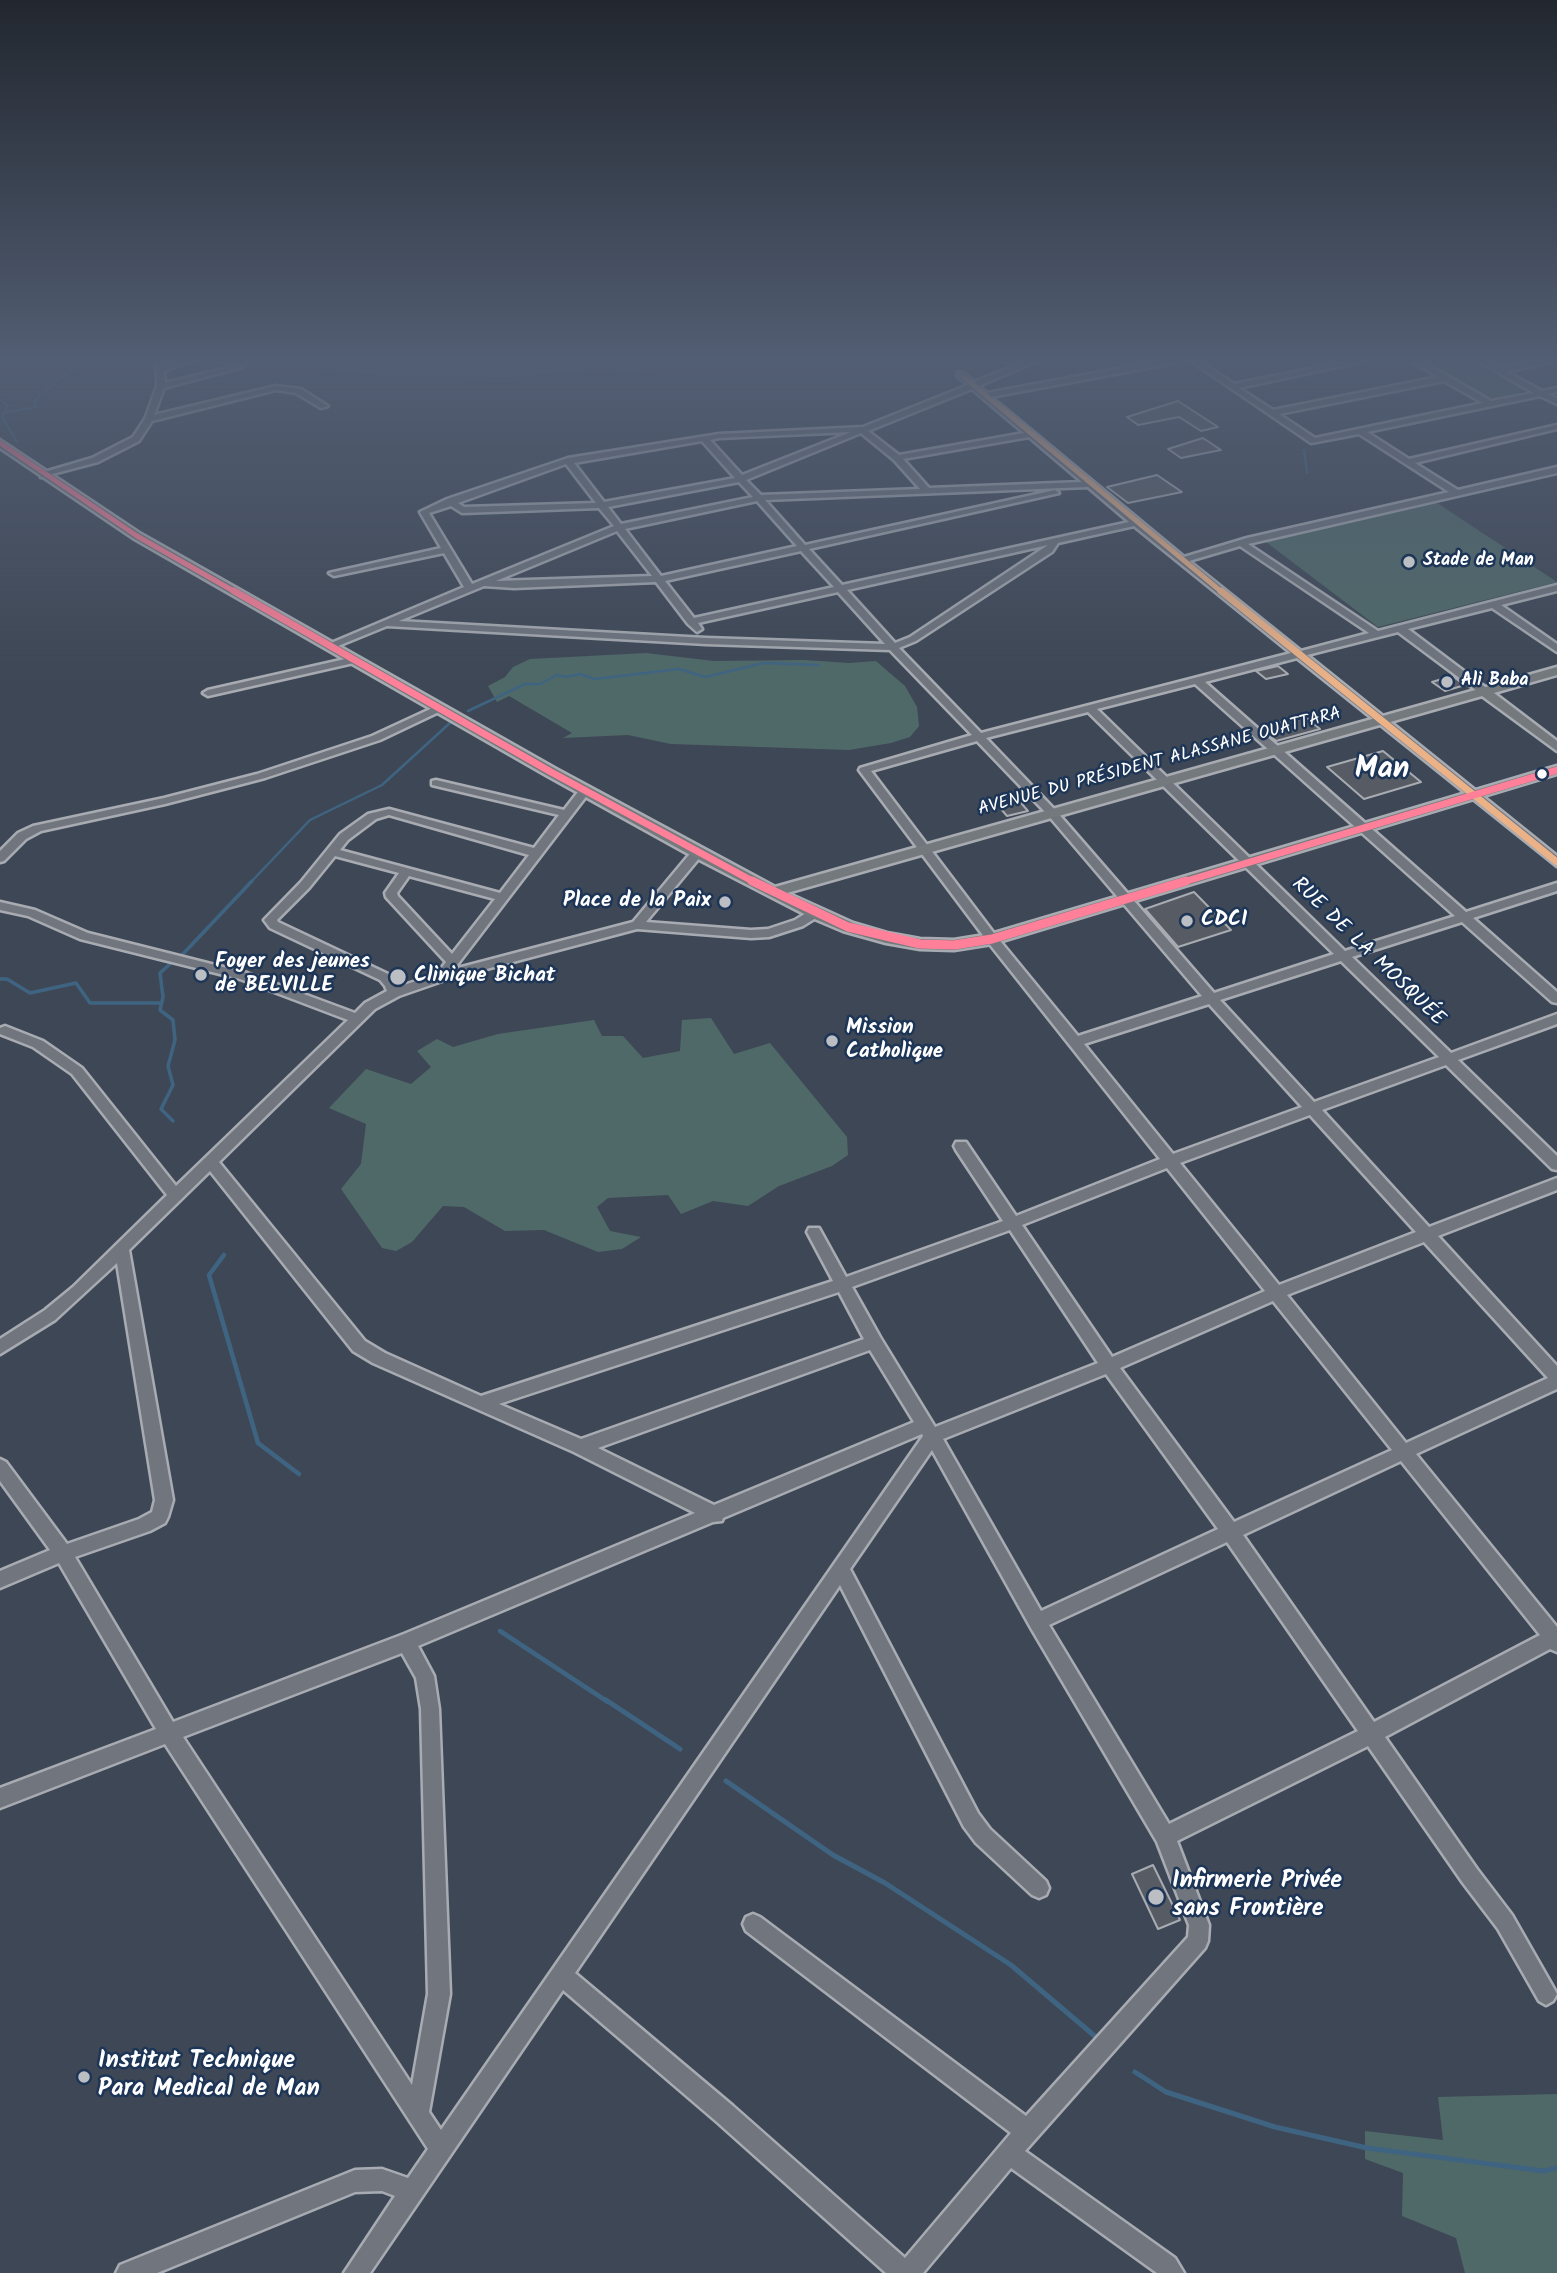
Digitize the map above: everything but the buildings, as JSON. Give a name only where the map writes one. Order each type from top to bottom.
[{"type":"main road","points":[[33,467],[137,536],[697,853],[848,927],[920,944],[954,945],[992,939],[1557,770]]},
{"type":"main road","name":"AVENUE DU PRÉSIDENT ALASSANE OUATTARA","points":[[773,891],[1557,671]]},
{"type":"main road","points":[[1485,692],[1557,747]]},
{"type":"street","points":[[44,475],[71,467]]},
{"type":"street","points":[[469,588],[423,515],[428,509],[550,467]]},
{"type":"street","points":[[573,467],[706,642]]},
{"type":"street","points":[[730,467],[893,648],[981,736],[1052,813],[1210,997],[1557,1379],[1405,1453],[1037,1622]]},
{"type":"street","points":[[450,501],[462,510],[604,506],[741,479],[770,467]]},
{"type":"street","points":[[906,467],[928,491]]},
{"type":"street","points":[[1069,467],[1557,862]]},
{"type":"street","points":[[1416,467],[1456,493]]},
{"type":"street","points":[[1183,561],[1241,543],[1557,470]]},
{"type":"street","points":[[329,646],[620,527],[760,498],[1090,485]]},
{"type":"street","points":[[481,583],[514,585],[659,579],[1090,485]]},
{"type":"street","points":[[691,622],[1136,523]]},
{"type":"street","points":[[382,623],[706,642],[893,648],[913,639],[1049,550],[1056,540]]},
{"type":"street","points":[[1241,543],[1378,635]]},
{"type":"street","points":[[334,573],[447,550]]},
{"type":"street","points":[[1165,1836],[1556,1639],[992,939],[920,848],[864,769],[981,736],[1557,588]]},
{"type":"street","points":[[1494,605],[1557,649]]},
{"type":"street","points":[[1401,629],[1485,692]]},
{"type":"street","points":[[208,693],[354,660]]},
{"type":"street","points":[[1198,681],[1557,999]]},
{"type":"street","points":[[0,859],[22,836],[37,828],[165,801],[261,776],[376,738],[439,708]]},
{"type":"street","name":"RUE DE LA MOSQUÉE","points":[[1091,709],[1557,1165]]},
{"type":"street","points":[[436,783],[568,814]]},
{"type":"street","points":[[441,977],[451,960],[585,790]]},
{"type":"street","points":[[394,993],[391,984],[384,977],[274,925],[270,920],[305,885],[344,837],[372,816],[389,812],[537,853]]},
{"type":"street","points":[[331,851],[502,897]]},
{"type":"street","points":[[637,925],[697,853]]},
{"type":"street","points":[[407,870],[391,897],[451,960]]},
{"type":"street","points":[[1075,1042],[1557,887]]},
{"type":"street","points":[[0,906],[32,913],[84,936],[243,975],[355,1018]]},
{"type":"street","points":[[0,1347],[50,1315],[122,1250],[355,1018],[394,993],[441,977],[487,967],[637,925],[769,933],[815,913]]},
{"type":"street","points":[[483,1402],[844,1284],[1557,1019]]},
{"type":"street","points":[[5,1031],[38,1044],[77,1071],[176,1197]]},
{"type":"street","points":[[961,1146],[1109,1366],[1231,1533],[1373,1733],[1470,1876],[1505,1922],[1546,1994]]},
{"type":"street","points":[[211,1163],[359,1346],[391,1364],[483,1402],[580,1447],[716,1515]]},
{"type":"street","points":[[0,1798],[406,1643],[929,1430],[1109,1366],[1275,1293],[1557,1184]]},
{"type":"street","points":[[559,1974],[725,2113],[906,2273],[1027,2131],[1198,1941],[1199,1925],[1165,1836],[1037,1622],[929,1430],[874,1342],[814,1232]]},
{"type":"street","points":[[0,1580],[159,1517],[164,1500],[122,1250]]},
{"type":"street","points":[[580,1447],[874,1342]]},
{"type":"street","points":[[356,2273],[840,1567],[929,1430]]},
{"type":"street","points":[[0,1467],[63,1553],[170,1735],[441,2149]]},
{"type":"street","points":[[840,1567],[971,1820],[984,1836],[1039,1888]]},
{"type":"street","points":[[406,1643],[425,1676],[430,1709],[439,1994],[418,2114]]},
{"type":"street","points":[[753,1924],[1027,2131]]},
{"type":"street","points":[[1009,2153],[1167,2266],[1172,2273]]},
{"type":"street","points":[[128,2273],[355,2181],[382,2180],[412,2191]]},
{"type":"green space","name":"Stade de Man","points":[[1437,503],[1557,582],[1378,627],[1266,542]]},
{"type":"green space","points":[[646,653],[714,661],[876,661],[905,686],[917,707],[919,726],[910,737],[849,750],[671,744],[628,735],[563,738],[572,733],[509,696],[497,702],[488,686],[505,677],[513,667],[530,659]]},
{"type":"green space","points":[[711,1018],[734,1054],[770,1043],[847,1137],[848,1155],[832,1166],[779,1186],[748,1206],[713,1201],[681,1214],[668,1195],[608,1198],[597,1207],[610,1231],[641,1237],[622,1249],[598,1252],[544,1230],[505,1231],[464,1207],[443,1206],[412,1242],[396,1251],[382,1248],[341,1189],[361,1164],[366,1124],[329,1108],[366,1069],[411,1084],[431,1067],[417,1051],[437,1039],[453,1047],[498,1034],[594,1020],[602,1036],[623,1036],[643,1058],[680,1051],[682,1020]]},
{"type":"green space","points":[[1557,2094],[1557,2273],[1465,2273],[1456,2238],[1402,2216],[1403,2173],[1365,2159],[1365,2131],[1443,2140],[1438,2097]]},
{"type":"waterway","points":[[1306,467],[1307,473]]},
{"type":"waterway","points":[[468,711],[525,684],[540,684],[557,675],[566,677],[580,674],[595,679],[679,669],[705,677],[764,663],[818,665]]},
{"type":"waterway","points":[[250,883],[310,820],[382,785],[451,722]]},
{"type":"waterway","points":[[182,955],[252,881]]},
{"type":"waterway","points":[[170,964],[160,973],[163,997],[160,1010],[173,1020],[175,1040],[168,1066],[173,1085],[161,1109],[173,1121]]},
{"type":"waterway","points":[[0,979],[7,979],[30,993],[76,983],[90,1003],[161,1003]]},
{"type":"waterway","points":[[224,1255],[209,1275],[258,1443],[299,1474]]},
{"type":"waterway","points":[[500,1631],[608,1702]]},
{"type":"waterway","points":[[606,1700],[680,1749]]},
{"type":"waterway","points":[[726,1781],[833,1855],[885,1883],[1011,1965],[1097,2038]]},
{"type":"waterway","points":[[1135,2072],[1166,2092],[1275,2127],[1367,2148],[1544,2171],[1557,2168]]},
{"type":"transit line","points":[[35,467],[137,536],[697,853],[815,913],[848,927],[886,938],[920,944],[954,945],[992,939],[1557,770]]},
{"type":"transit line","points":[[1070,467],[1557,862]]},
{"type":"place","name":"Stade de Man","points":[[1409,562]]},
{"type":"place","name":"Ali Baba","points":[[1447,682]]},
{"type":"place","name":"Place de la Paix","points":[[725,902]]},
{"type":"place","name":"CDCI","points":[[1187,921]]},
{"type":"place","name":"Foyer des jeunes de BELVILLE","points":[[201,975]]},
{"type":"place","name":"Clinique Bichat","points":[[398,977]]},
{"type":"place","name":"Mission Catholique","points":[[832,1041]]},
{"type":"place","name":"Infirmerie Privée sans Frontière","points":[[1156,1897]]},
{"type":"place","name":"Institut Technique Para Medical de Man","points":[[84,2077]]},
{"type":"district","name":"Man","points":[[1382,772]]}]
